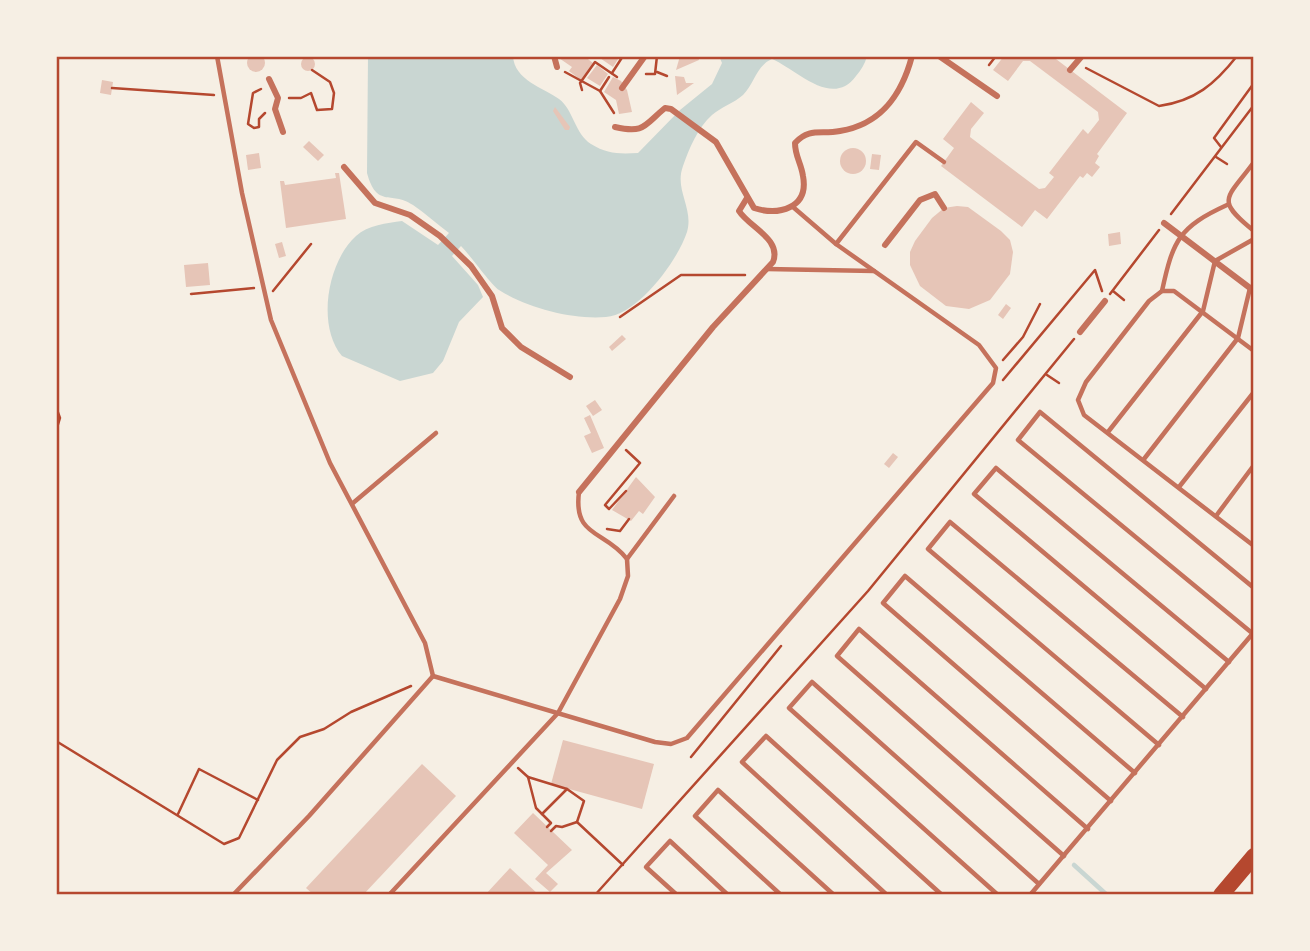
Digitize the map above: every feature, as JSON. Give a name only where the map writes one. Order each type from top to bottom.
[{"type":"highway","points":[[1221,895],[1254,856]]},
{"type":"street","points":[[622,88],[645,56]]},
{"type":"street","points":[[615,128],[641,130],[665,108],[677,113],[716,142],[754,208],[780,212],[793,207],[803,188],[804,178],[795,156],[795,143],[803,134],[816,130],[838,132],[868,123],[892,104],[906,80],[912,56]]},
{"type":"street","points":[[939,56],[997,96]]},
{"type":"street","points":[[1070,70],[1082,56]]},
{"type":"street","points":[[269,79],[278,98],[275,110],[284,132]]},
{"type":"street","points":[[344,167],[375,203],[410,215],[440,236],[458,253],[492,296],[502,328],[521,347],[570,377]]},
{"type":"street","points":[[884,245],[920,200],[935,194],[944,208]]},
{"type":"street","points":[[579,492],[776,255],[767,238],[739,211],[747,198]]},
{"type":"street","points":[[1164,223],[1253,288]]},
{"type":"street","points":[[1080,332],[1105,301]]},
{"type":"lane","points":[[218,56],[243,193],[271,320],[330,463],[425,643],[433,676]]},
{"type":"lane","points":[[836,244],[916,142],[944,162]]},
{"type":"lane","points":[[1254,162],[1228,197],[1227,205],[1230,212],[1254,231]]},
{"type":"lane","points":[[1162,291],[1171,251],[1194,220],[1227,205]]},
{"type":"lane","points":[[433,676],[655,742],[671,744],[687,738],[993,383],[996,368],[979,345],[836,244],[793,207]]},
{"type":"lane","points":[[1108,432],[1203,311],[1215,261],[1254,239]]},
{"type":"lane","points":[[766,269],[875,271]]},
{"type":"lane","points":[[1144,459],[1238,338],[1253,288]]},
{"type":"lane","points":[[1253,542],[1084,415],[1079,400],[1086,382],[1149,301],[1162,291],[1174,291],[1254,351]]},
{"type":"lane","points":[[1179,487],[1254,392]]},
{"type":"lane","points":[[1030,895],[1253,632],[1017,440],[1040,412],[1254,587]]},
{"type":"lane","points":[[352,503],[436,433]]},
{"type":"lane","points":[[1216,516],[1254,465]]},
{"type":"lane","points":[[1206,689],[974,494],[996,468],[1229,662]]},
{"type":"lane","points":[[579,492],[578,511],[583,525],[626,559]]},
{"type":"lane","points":[[389,895],[558,713],[620,599],[628,576],[626,559],[674,496]]},
{"type":"lane","points":[[1159,745],[928,549],[950,522],[1183,717]]},
{"type":"lane","points":[[1111,801],[883,603],[905,576],[1135,774]]},
{"type":"lane","points":[[1064,856],[837,656],[859,629],[1088,829]]},
{"type":"lane","points":[[233,895],[309,816],[433,676]]},
{"type":"lane","points":[[998,895],[789,708],[812,682],[1039,884]]},
{"type":"lane","points":[[887,895],[741,762],[766,736],[942,895]]},
{"type":"lane","points":[[781,895],[695,816],[718,790],[834,895]]},
{"type":"lane","points":[[677,895],[646,867],[670,841],[728,895]]},
{"type":"path","points":[[600,91],[623,56]]},
{"type":"path","points":[[657,56],[657,72]]},
{"type":"path","points":[[989,65],[996,56]]},
{"type":"path","points":[[1077,63],[1111,84],[1159,106],[1194,97],[1214,83],[1237,56]]},
{"type":"path","points":[[555,62],[561,65],[566,74],[600,91],[614,113]]},
{"type":"path","points":[[582,90],[581,81],[595,62],[607,70]]},
{"type":"path","points":[[638,68],[646,74],[657,72],[667,76]]},
{"type":"path","points":[[301,98],[311,93],[317,110],[332,108],[334,93],[330,82],[312,70]]},
{"type":"path","points":[[1222,147],[1214,138],[1254,83]]},
{"type":"path","points":[[112,88],[227,96]]},
{"type":"path","points":[[272,89],[253,93],[248,124],[254,128],[259,127],[262,113],[275,110]]},
{"type":"path","points":[[1189,190],[1254,105]]},
{"type":"path","points":[[1248,113],[1254,118]]},
{"type":"path","points":[[1215,156],[1227,164]]},
{"type":"path","points":[[267,298],[311,244]]},
{"type":"path","points":[[1105,301],[1139,256]]},
{"type":"path","points":[[620,317],[681,275],[747,275],[754,280]]},
{"type":"path","points":[[191,294],[264,287]]},
{"type":"path","points":[[1113,291],[1124,300]]},
{"type":"path","points":[[996,368],[1023,337],[1040,304]]},
{"type":"path","points":[[595,895],[846,618],[1080,332]]},
{"type":"path","points":[[1047,375],[1059,383]]},
{"type":"path","points":[[56,407],[60,418],[56,431]]},
{"type":"path","points":[[618,444],[640,463],[605,505],[610,509],[626,491]]},
{"type":"path","points":[[601,525],[620,531],[629,519]]},
{"type":"path","points":[[56,741],[224,844],[239,838],[277,760],[300,737],[324,729],[351,712],[433,676]]},
{"type":"path","points":[[513,764],[528,777],[567,789],[584,801],[577,822]]},
{"type":"path","points":[[178,814],[199,769],[258,800]]},
{"type":"path","points":[[528,777],[536,808],[551,822],[547,827]]},
{"type":"path","points":[[542,814],[567,789]]},
{"type":"path","points":[[577,822],[623,865]]},
{"type":"path","points":[[551,831],[555,826],[577,822]]},
{"type":"shaded area","points":[[368,56],[513,56],[524,77],[564,103],[581,134],[591,144],[613,153],[638,153],[680,110],[712,84],[722,63],[719,56],[867,56],[856,76],[836,89],[814,84],[772,59],[759,70],[743,95],[707,120],[691,146],[681,175],[688,215],[687,232],[682,244],[655,284],[631,307],[618,314],[579,317],[523,302],[496,287],[461,246],[452,256],[478,285],[483,297],[459,322],[443,361],[433,373],[400,381],[342,356],[329,328],[332,277],[346,247],[361,232],[378,225],[402,221],[438,245],[449,233],[413,205],[380,195],[371,184],[367,173]]},
{"type":"building","points":[[256,54],[262,57],[265,63],[262,69],[256,72],[250,69],[247,63],[250,57]]},
{"type":"building","points":[[556,56],[584,56],[593,63],[581,80],[569,71],[572,67]]},
{"type":"building","points":[[597,56],[620,56],[613,67]]},
{"type":"building","points":[[680,56],[698,56],[699,60],[676,70]]},
{"type":"building","points":[[1004,56],[1052,56],[1127,113],[1097,154],[1099,156],[1095,163],[1100,167],[1092,177],[1087,173],[1083,178],[1080,176],[1047,219],[1035,210],[1022,227],[941,166],[954,148],[943,139],[971,102],[984,113],[971,129],[970,137],[1039,189],[1045,188],[1054,177],[1049,173],[1083,129],[1088,134],[1099,120],[1098,112],[1030,61],[1023,61],[1008,81],[993,70]]},
{"type":"building","points":[[305,57],[311,57],[315,64],[311,71],[305,71],[301,67],[301,61]]},
{"type":"building","points":[[597,65],[608,74],[600,86],[587,78]]},
{"type":"building","points":[[675,76],[684,77],[686,83],[694,83],[677,95]]},
{"type":"building","points":[[613,77],[621,81],[627,90],[632,112],[619,114],[616,100],[604,92]]},
{"type":"building","points":[[102,80],[113,82],[111,95],[100,93]]},
{"type":"building","points":[[555,107],[570,127],[569,130],[565,130],[553,111]]},
{"type":"building","points":[[309,141],[324,155],[318,161],[303,147]]},
{"type":"building","points":[[853,148],[862,152],[866,161],[862,170],[853,174],[844,170],[840,161],[844,152]]},
{"type":"building","points":[[259,153],[261,168],[248,170],[246,155]]},
{"type":"building","points":[[872,154],[881,155],[879,170],[870,169]]},
{"type":"building","points":[[335,173],[339,173],[346,219],[286,228],[280,181],[284,181],[285,185],[336,178]]},
{"type":"building","points":[[968,207],[1001,231],[1010,240],[1013,252],[1010,274],[990,300],[969,309],[946,306],[920,286],[910,265],[910,252],[915,241],[932,218],[944,208]]},
{"type":"building","points":[[1120,232],[1121,244],[1109,246],[1108,234]]},
{"type":"building","points":[[282,242],[286,256],[279,258],[275,244]]},
{"type":"building","points":[[208,263],[210,285],[186,287],[184,265]]},
{"type":"building","points":[[1006,304],[1011,308],[1003,319],[998,315]]},
{"type":"building","points":[[622,335],[626,339],[612,351],[609,347]]},
{"type":"building","points":[[595,400],[602,410],[593,416],[586,406]]},
{"type":"building","points":[[590,415],[604,448],[592,453],[584,436],[591,433],[584,418]]},
{"type":"building","points":[[893,453],[898,457],[889,468],[884,464]]},
{"type":"building","points":[[636,477],[655,497],[643,514],[639,511],[631,521],[612,510]]},
{"type":"building","points":[[563,740],[654,764],[642,809],[551,784]]},
{"type":"building","points":[[422,764],[456,796],[363,895],[314,895],[306,888]]},
{"type":"building","points":[[533,813],[572,850],[546,873],[558,884],[550,892],[535,879],[548,865],[514,833]]},
{"type":"building","points":[[510,868],[539,895],[485,895]]},
{"type":"waterway","points":[[1074,865],[1107,895]]}]
